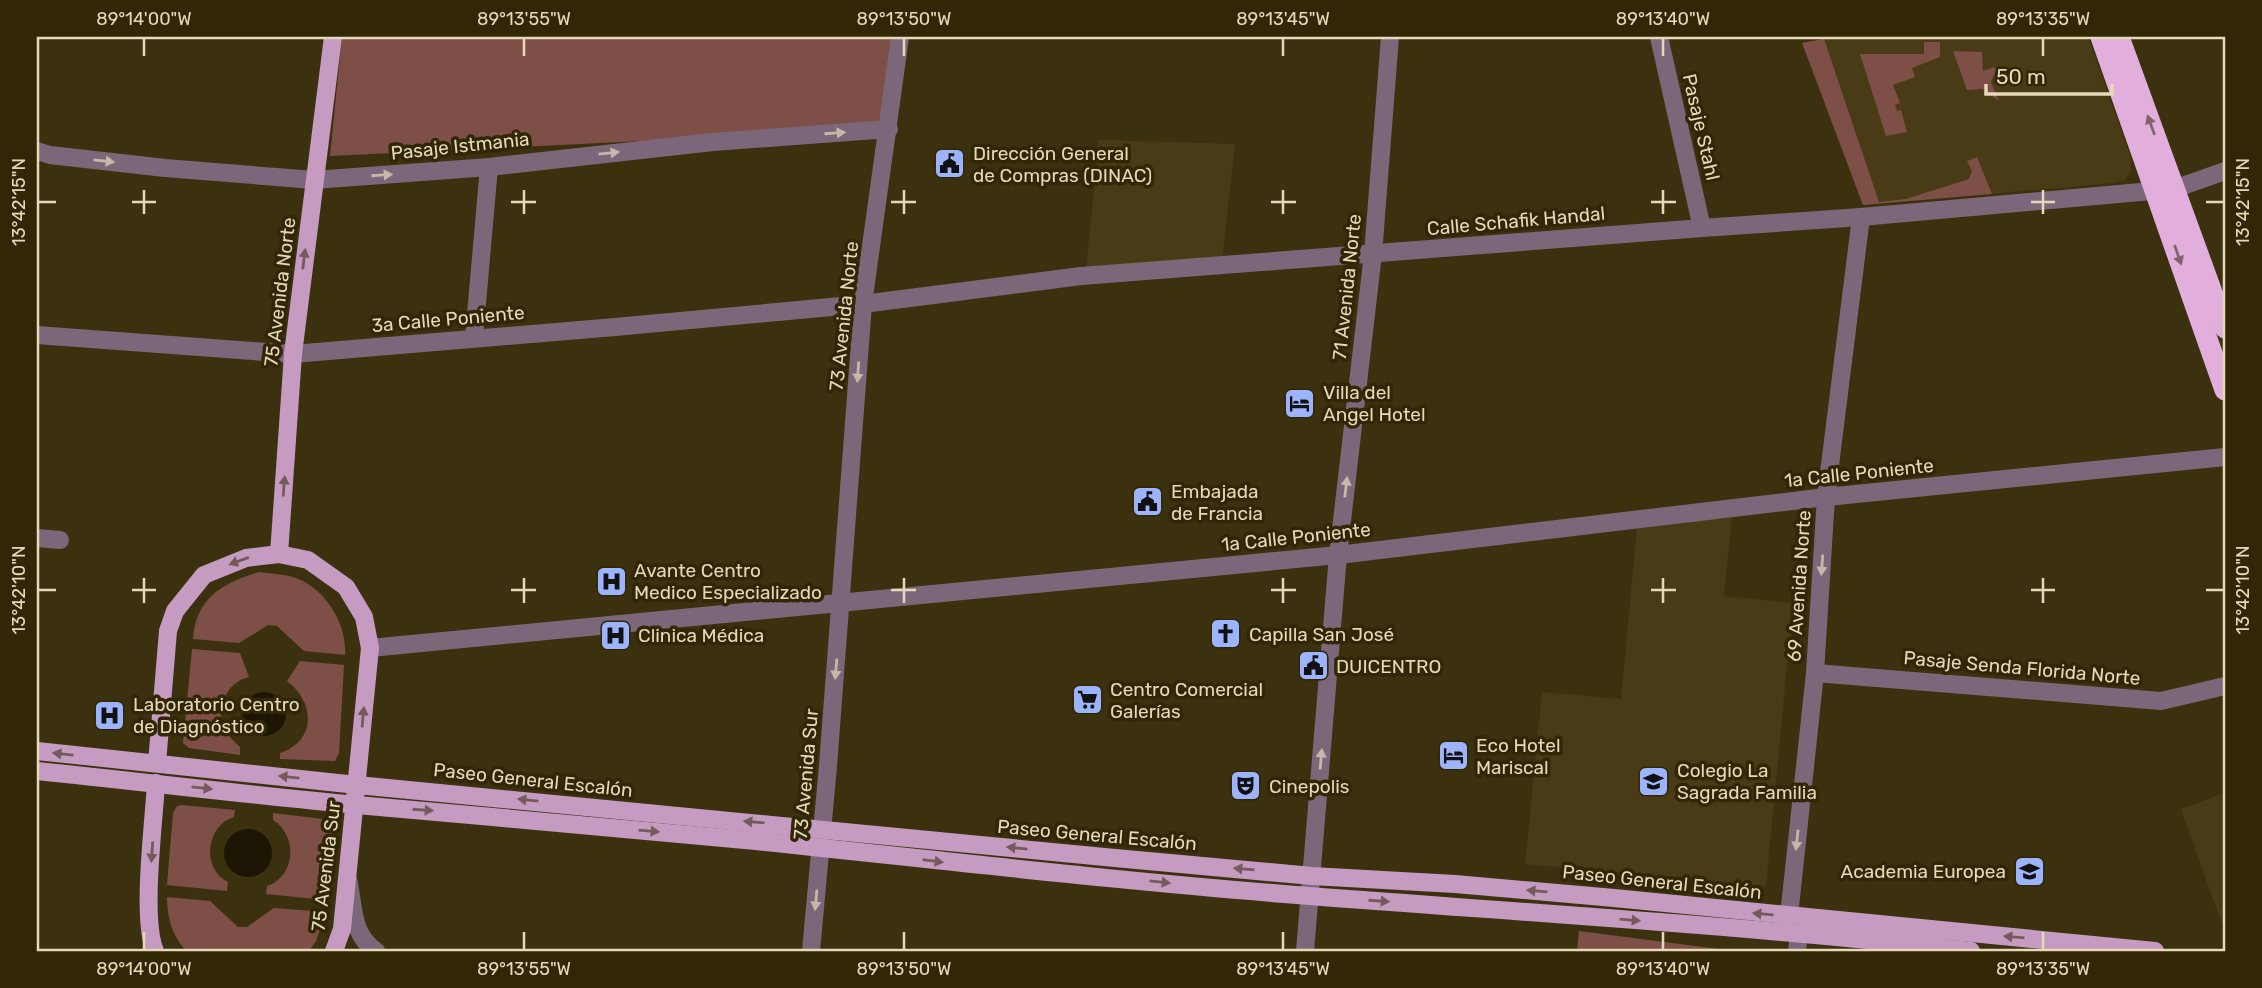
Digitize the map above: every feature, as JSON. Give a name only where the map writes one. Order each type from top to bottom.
[{"type":"highway","points":[[2101,37],[2225,328]]},
{"type":"highway","points":[[2119,37],[2225,390]]},
{"type":"main road","name":"75 Avenida Norte","points":[[279,554],[293,354],[333,37]]},
{"type":"main road","points":[[157,763],[168,631],[175,611],[204,575],[246,558],[279,554],[308,560],[346,587],[364,617],[370,648],[357,785]]},
{"type":"main road","name":"Paseo General Escalón","points":[[37,751],[357,785],[1312,876],[1528,890],[2155,951]]},
{"type":"main road","name":"Paseo General Escalón","points":[[37,771],[980,866],[1311,896],[1455,905],[1798,942],[1971,951]]},
{"type":"main road","points":[[155,951],[149,920],[149,897],[156,783]]},
{"type":"main road","name":"75 Avenida Sur","points":[[334,951],[342,929],[357,785]]},
{"type":"street","name":"73 Avenida Norte","points":[[841,601],[863,304],[900,37]]},
{"type":"street","name":"71 Avenida Norte","points":[[1305,951],[1338,555],[1373,254],[1390,37]]},
{"type":"street","name":"Pasaje Stahl","points":[[1659,37],[1702,228]]},
{"type":"street","name":"Pasaje Istmania","points":[[37,151],[50,155],[166,168],[314,180],[489,167],[713,142],[889,129]]},
{"type":"street","points":[[474,337],[489,167]]},
{"type":"street","name":"Calle Schafik Handal","points":[[863,304],[1081,276],[1861,218],[2165,190],[2225,171]]},
{"type":"street","name":"69 Avenida Norte","points":[[1789,916],[1815,673],[1826,497],[1861,218]]},
{"type":"street","name":"3a Calle Poniente","points":[[37,335],[293,354],[863,304]]},
{"type":"street","name":"1a Calle Poniente","points":[[370,648],[1338,555],[1826,497],[2225,457]]},
{"type":"street","points":[[37,538],[61,540]]},
{"type":"street","name":"73 Avenida Sur","points":[[811,951],[841,601]]},
{"type":"street","name":"Pasaje Senda Florida Norte","points":[[1815,673],[2161,701],[2225,686]]},
{"type":"street","points":[[347,878],[356,925],[365,942],[376,951]]},
{"type":"shaded area","points":[[342,37],[897,37],[889,129],[330,156]]},
{"type":"shaded area","points":[[1835,37],[2088,37],[2131,158],[2131,171],[2125,180],[2115,183],[1863,205],[1802,43]]},
{"type":"shaded area","points":[[1824,39],[1879,202],[1906,199],[1969,179],[1972,171],[1967,161],[1977,157],[1992,194],[1863,205],[1802,43]]},
{"type":"shaded area","points":[[1924,42],[1940,42],[1940,57],[1912,68],[1915,77],[1893,85],[1900,103],[1895,105],[1897,111],[1901,110],[1907,132],[1886,136],[1860,54],[1924,54]]},
{"type":"shaded area","points":[[1953,51],[1982,52],[1983,71],[1994,67],[1996,70],[1991,82],[1999,101],[1982,89],[1967,90]]},
{"type":"shaded area","points":[[1099,140],[1235,144],[1222,260],[1086,269]]},
{"type":"shaded area","name":"Colegio La Sagrada Familia","points":[[1732,515],[1724,596],[1793,603],[1766,886],[1525,864],[1542,692],[1621,699],[1637,527]]},
{"type":"shaded area","points":[[259,572],[298,579],[321,594],[334,612],[343,633],[345,655],[304,651],[277,626],[268,625],[239,643],[193,639],[199,613],[213,594],[234,581]]},
{"type":"shaded area","points":[[192,649],[240,653],[249,677],[234,684],[229,690],[221,714],[225,731],[240,747],[240,755],[189,748],[183,743]]},
{"type":"shaded area","points":[[300,661],[344,665],[339,753],[335,761],[280,759],[280,753],[301,740],[306,730],[308,720],[303,699],[287,681]]},
{"type":"shaded area","points":[[264,692],[273,693],[280,698],[285,705],[285,723],[280,730],[273,735],[264,736],[255,735],[248,730],[243,723],[242,714],[243,705],[248,698],[255,693]]},
{"type":"shaded area","points":[[2225,793],[2225,933],[2181,809]]},
{"type":"shaded area","points":[[177,806],[235,810],[234,817],[217,829],[210,848],[214,867],[219,876],[228,882],[227,891],[167,885],[173,813]]},
{"type":"shaded area","points":[[273,813],[331,820],[334,827],[326,900],[266,894],[267,886],[284,874],[290,855],[287,835],[273,820]]},
{"type":"shaded area","points":[[248,829],[265,836],[272,853],[265,870],[248,877],[231,870],[224,853],[231,836]]},
{"type":"shaded area","points":[[167,897],[210,901],[238,927],[247,927],[274,908],[326,912],[316,941],[309,951],[186,951],[171,926]]},
{"type":"shaded area","points":[[1579,931],[1734,951],[1577,951]]},
{"type":"place","name":"Dirección General de Compras (DINAC)","points":[[950,164]]},
{"type":"place","name":"Villa del Angel Hotel","points":[[1300,403]]},
{"type":"place","name":"Embajada de Francia","points":[[1148,502]]},
{"type":"place","name":"Avante Centro Medico Especializado","points":[[611,581]]},
{"type":"place","name":"Capilla San José","points":[[1226,634]]},
{"type":"place","name":"Clinica Médica","points":[[615,635]]},
{"type":"place","name":"DUICENTRO","points":[[1313,666]]},
{"type":"place","name":"Centro Comercial Galerías","points":[[1087,700]]},
{"type":"place","name":"Laboratorio Centro de Diagnóstico","points":[[110,715]]},
{"type":"place","name":"Eco Hotel Mariscal","points":[[1453,756]]},
{"type":"place","name":"Colegio La Sagrada Familia","points":[[1654,781]]},
{"type":"place","name":"Cinepolis","points":[[1246,786]]},
{"type":"place","name":"Academia Europea","points":[[2029,871]]}]
